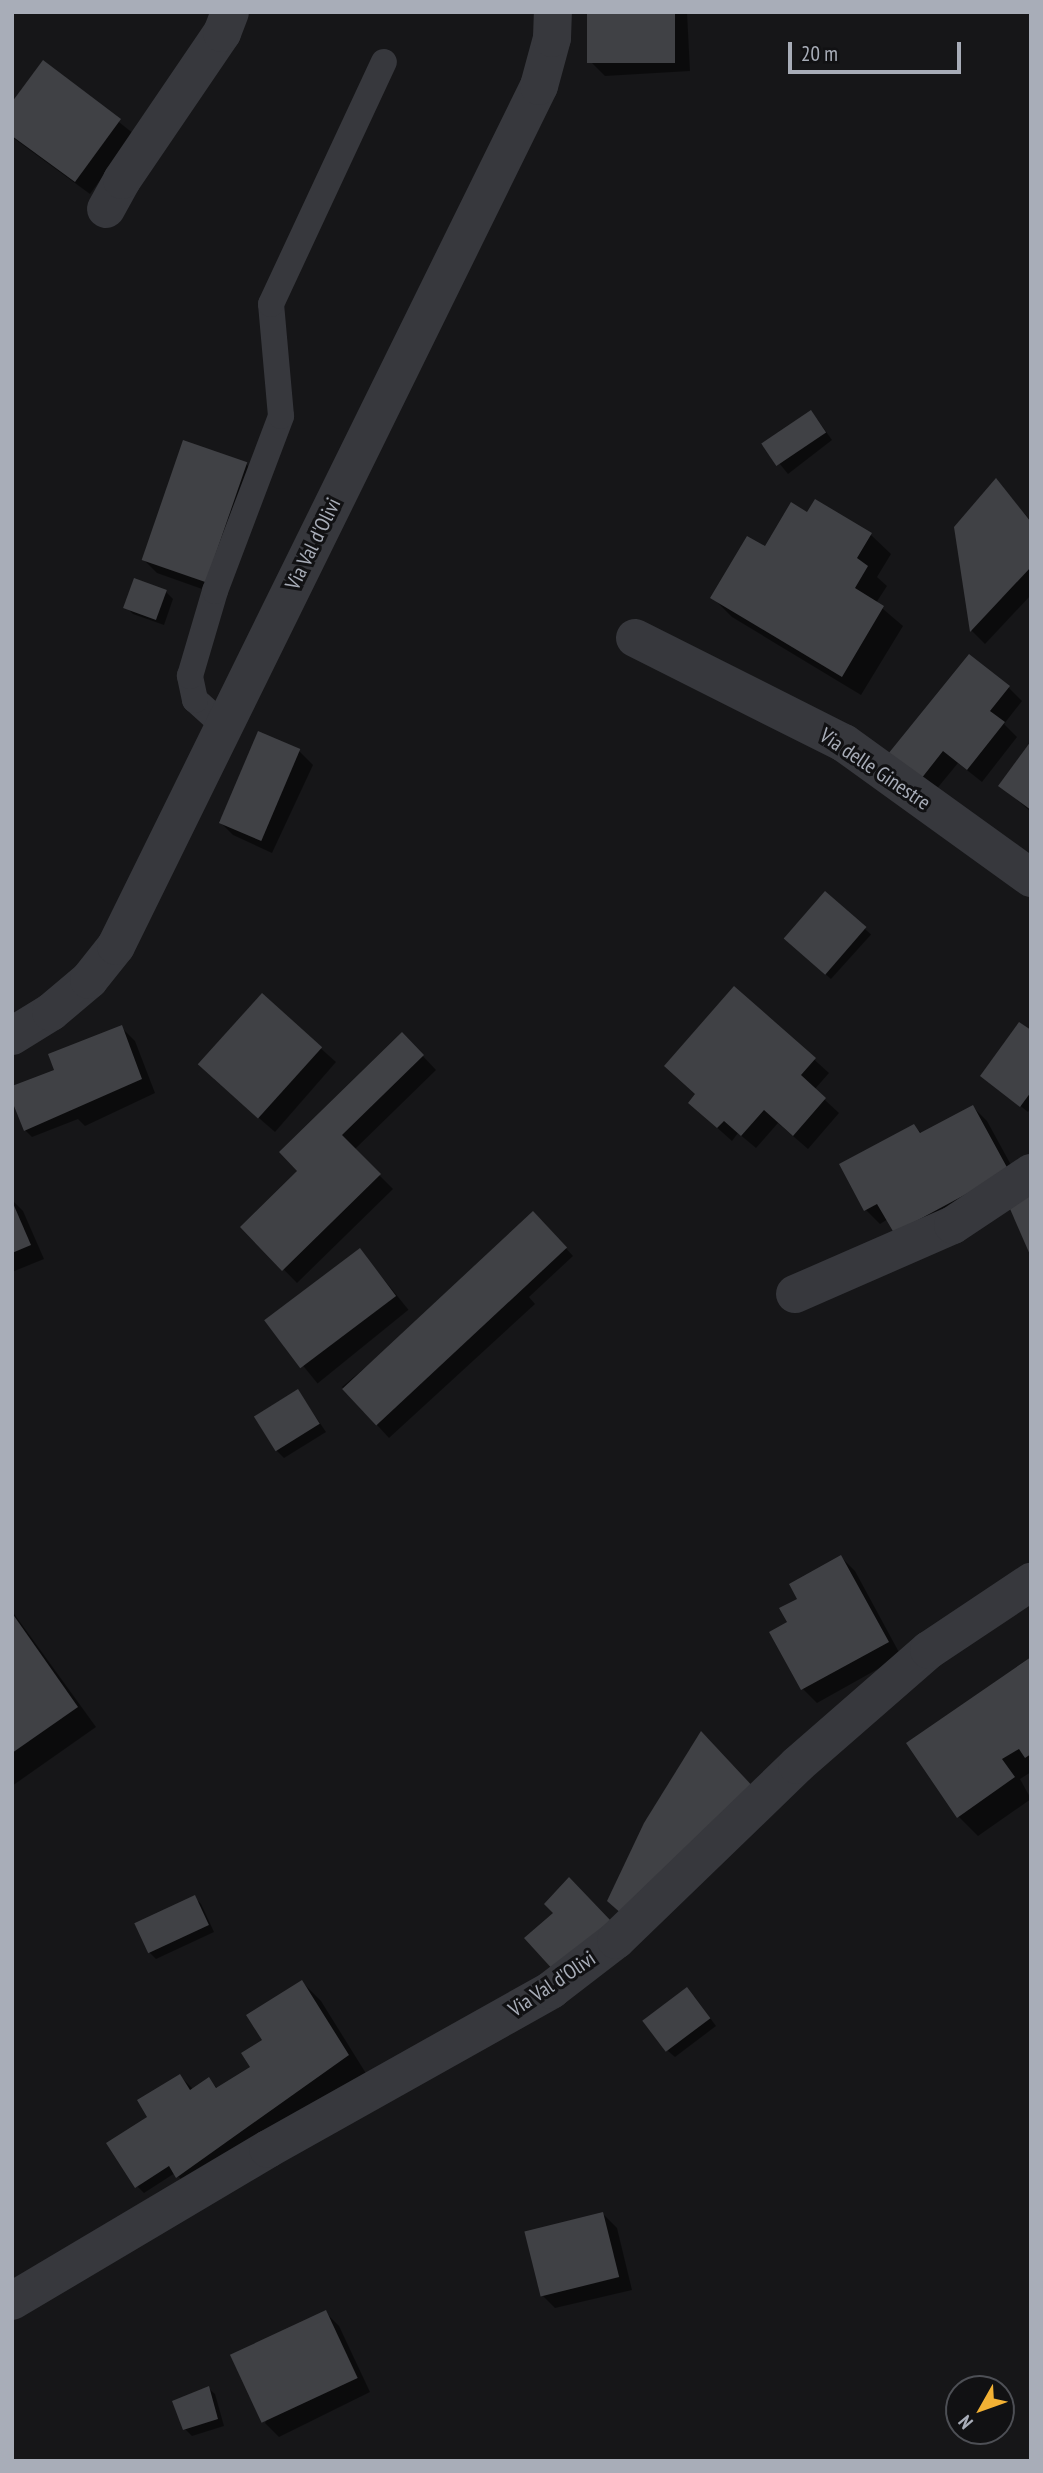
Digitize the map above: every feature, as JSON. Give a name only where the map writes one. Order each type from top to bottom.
[{"type":"street","points":[[106,208],[122,180],[222,33],[230,12]]},
{"type":"street","name":"Via Val d'Olivi","points":[[12,1036],[51,1012],[89,980],[116,947],[539,86],[552,38],[553,12]]},
{"type":"street","name":"Via delle Ginestre","points":[[635,638],[844,743],[1031,878]]},
{"type":"street","points":[[795,1294],[953,1225],[1031,1173]]},
{"type":"street","name":"Via Val d'Olivi","points":[[12,2301],[268,2149],[551,1990],[616,1940],[797,1765],[929,1650],[1031,1582]]},
{"type":"lane","points":[[224,726],[195,700],[190,676],[215,592],[281,416],[271,304],[384,62]]},
{"type":"building","points":[[587,12],[675,12],[675,63],[587,63]]},
{"type":"building","points":[[43,60],[121,119],[75,182],[12,136],[12,102]]},
{"type":"building","points":[[811,410],[826,432],[776,466],[761,444]]},
{"type":"building","points":[[183,440],[247,462],[206,582],[142,560]]},
{"type":"building","points":[[996,478],[1031,522],[1031,567],[970,632],[954,527]]},
{"type":"building","points":[[815,499],[872,533],[857,558],[868,566],[855,588],[884,606],[842,677],[710,598],[747,536],[765,546],[791,502],[807,512]]},
{"type":"building","points":[[134,578],[167,590],[156,620],[123,608]]},
{"type":"building","points":[[969,654],[1010,686],[990,711],[1005,722],[967,770],[943,751],[921,779],[888,754]]},
{"type":"building","points":[[258,731],[300,749],[261,841],[219,823]]},
{"type":"building","points":[[1031,741],[1031,810],[998,786]]},
{"type":"building","points":[[825,891],[867,927],[825,975],[784,939]]},
{"type":"building","points":[[734,986],[816,1058],[801,1075],[826,1098],[793,1136],[764,1110],[741,1136],[724,1121],[717,1128],[688,1103],[695,1094],[664,1066]]},
{"type":"building","points":[[262,993],[322,1047],[258,1119],[198,1064]]},
{"type":"building","points":[[1019,1022],[1031,1030],[1031,1092],[1020,1107],[980,1076]]},
{"type":"building","points":[[122,1025],[142,1079],[24,1131],[12,1101],[12,1086],[54,1070],[48,1054]]},
{"type":"building","points":[[402,1032],[424,1055],[342,1135],[381,1174],[282,1271],[240,1227],[297,1171],[279,1152]]},
{"type":"building","points":[[973,1105],[1009,1171],[894,1233],[877,1204],[864,1211],[839,1164],[914,1124],[920,1133]]},
{"type":"building","points":[[1031,1191],[1031,1257],[1007,1202]]},
{"type":"building","points":[[12,1201],[31,1245],[12,1253]]},
{"type":"building","points":[[533,1211],[567,1248],[376,1426],[342,1389]]},
{"type":"building","points":[[360,1248],[396,1296],[300,1368],[264,1320]]},
{"type":"building","points":[[298,1389],[320,1424],[276,1451],[254,1417]]},
{"type":"building","points":[[841,1555],[889,1642],[801,1690],[769,1632],[787,1622],[779,1608],[797,1599],[789,1584]]},
{"type":"building","points":[[12,1613],[78,1707],[12,1753]]},
{"type":"building","points":[[1031,1657],[1031,1754],[1025,1758],[1019,1749],[1002,1759],[1015,1777],[957,1818],[906,1743]]},
{"type":"building","points":[[701,1731],[757,1791],[623,1915],[607,1901],[644,1823]]},
{"type":"building","points":[[569,1877],[611,1921],[555,1972],[524,1938],[553,1913],[544,1904]]},
{"type":"building","points":[[195,1895],[209,1925],[148,1953],[134,1923]]},
{"type":"building","points":[[302,1980],[349,2055],[176,2178],[169,2166],[135,2188],[106,2143],[147,2117],[137,2100],[180,2074],[190,2090],[209,2077],[216,2088],[250,2067],[241,2053],[262,2040],[246,2015]]},
{"type":"building","points":[[687,1987],[710,2018],[666,2052],[642,2021]]},
{"type":"building","points":[[603,2212],[619,2277],[541,2297],[524,2232]]},
{"type":"building","points":[[326,2310],[358,2378],[262,2423],[230,2355]]},
{"type":"building","points":[[209,2386],[218,2419],[183,2430],[172,2401]]}]
